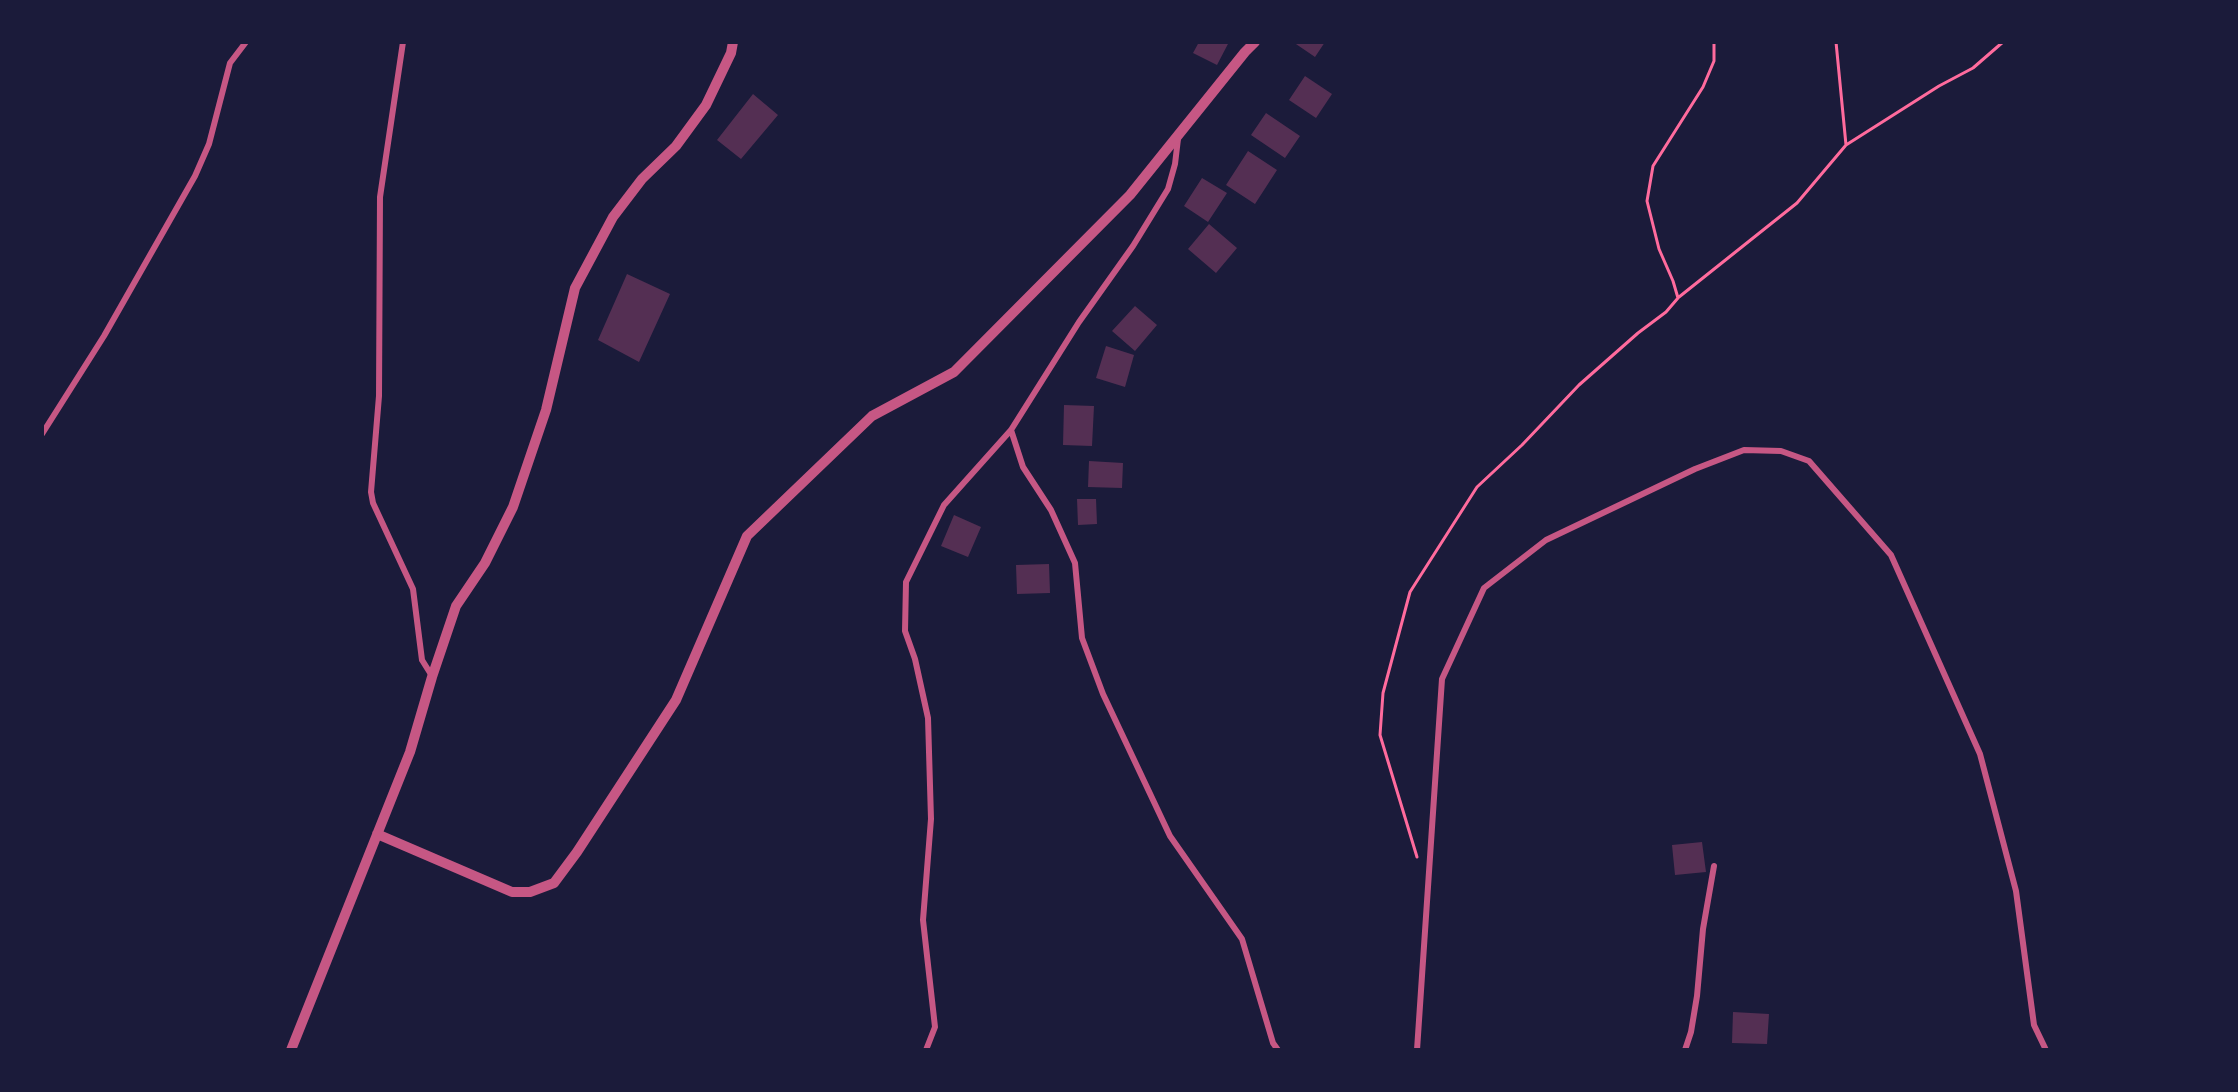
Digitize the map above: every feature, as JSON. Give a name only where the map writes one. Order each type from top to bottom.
[{"type":"street","points":[[42,434],[104,336],[195,176],[209,144],[230,63],[246,42]]},
{"type":"street","points":[[403,42],[380,197],[379,396],[371,492],[373,503],[413,589],[422,660],[432,677]]},
{"type":"street","points":[[291,1050],[411,752],[432,677],[456,606],[485,563],[513,507],[546,410],[575,288],[613,217],[642,179],[676,146],[706,105],[734,42]]},
{"type":"street","points":[[378,834],[512,892],[530,892],[554,883],[577,852],[676,700],[747,536],[872,416],[954,372],[1130,195],[1245,52],[1256,42]]},
{"type":"street","points":[[926,1050],[934,1027],[923,920],[931,819],[928,718],[915,659],[905,631],[906,582],[944,505],[1011,430],[1079,321],[1133,246],[1168,189],[1175,164],[1178,135]]},
{"type":"street","points":[[1011,430],[1023,467],[1052,510],[1075,563],[1082,638],[1103,694],[1170,836],[1242,939],[1273,1042],[1278,1050]]},
{"type":"street","points":[[1417,1050],[1442,680],[1484,588],[1546,540],[1695,469],[1744,450],[1781,451],[1809,462],[1891,555],[1980,754],[2016,891],[2034,1025],[2046,1050]]},
{"type":"street","points":[[1685,1050],[1691,1032],[1697,996],[1703,929],[1714,866]]},
{"type":"path","points":[[1678,298],[1673,280],[1659,249],[1647,201],[1653,166],[1702,87],[1714,62],[1714,42]]},
{"type":"path","points":[[1836,42],[1846,145]]},
{"type":"path","points":[[1418,860],[1380,735],[1383,693],[1410,591],[1477,487],[1522,445],[1579,385],[1638,333],[1666,312],[1678,298],[1797,202],[1846,145],[1973,68],[2003,42]]},
{"type":"building","points":[[1199,42],[1229,42],[1217,65],[1193,53]]},
{"type":"building","points":[[1293,42],[1325,42],[1315,57]]},
{"type":"building","points":[[1305,76],[1332,94],[1316,118],[1289,100]]},
{"type":"building","points":[[753,94],[778,115],[741,159],[717,140]]},
{"type":"building","points":[[1266,113],[1300,136],[1285,158],[1251,135]]},
{"type":"building","points":[[1248,151],[1277,170],[1255,204],[1226,185]]},
{"type":"building","points":[[1202,178],[1227,193],[1208,222],[1184,206]]},
{"type":"building","points":[[1209,224],[1237,248],[1216,273],[1188,249]]},
{"type":"building","points":[[627,274],[670,294],[639,362],[598,340]]},
{"type":"building","points":[[1135,306],[1157,325],[1135,351],[1112,331]]},
{"type":"building","points":[[1106,346],[1134,355],[1125,387],[1096,378]]},
{"type":"building","points":[[1064,405],[1094,406],[1092,446],[1063,445]]},
{"type":"building","points":[[1089,461],[1123,463],[1122,488],[1088,487]]},
{"type":"building","points":[[1077,499],[1096,499],[1097,524],[1078,525]]},
{"type":"building","points":[[954,515],[981,527],[968,557],[941,546]]},
{"type":"building","points":[[1049,564],[1050,593],[1017,594],[1016,565]]},
{"type":"building","points":[[1702,842],[1706,872],[1675,875],[1672,845]]},
{"type":"building","points":[[1733,1012],[1769,1014],[1767,1044],[1732,1043]]}]
